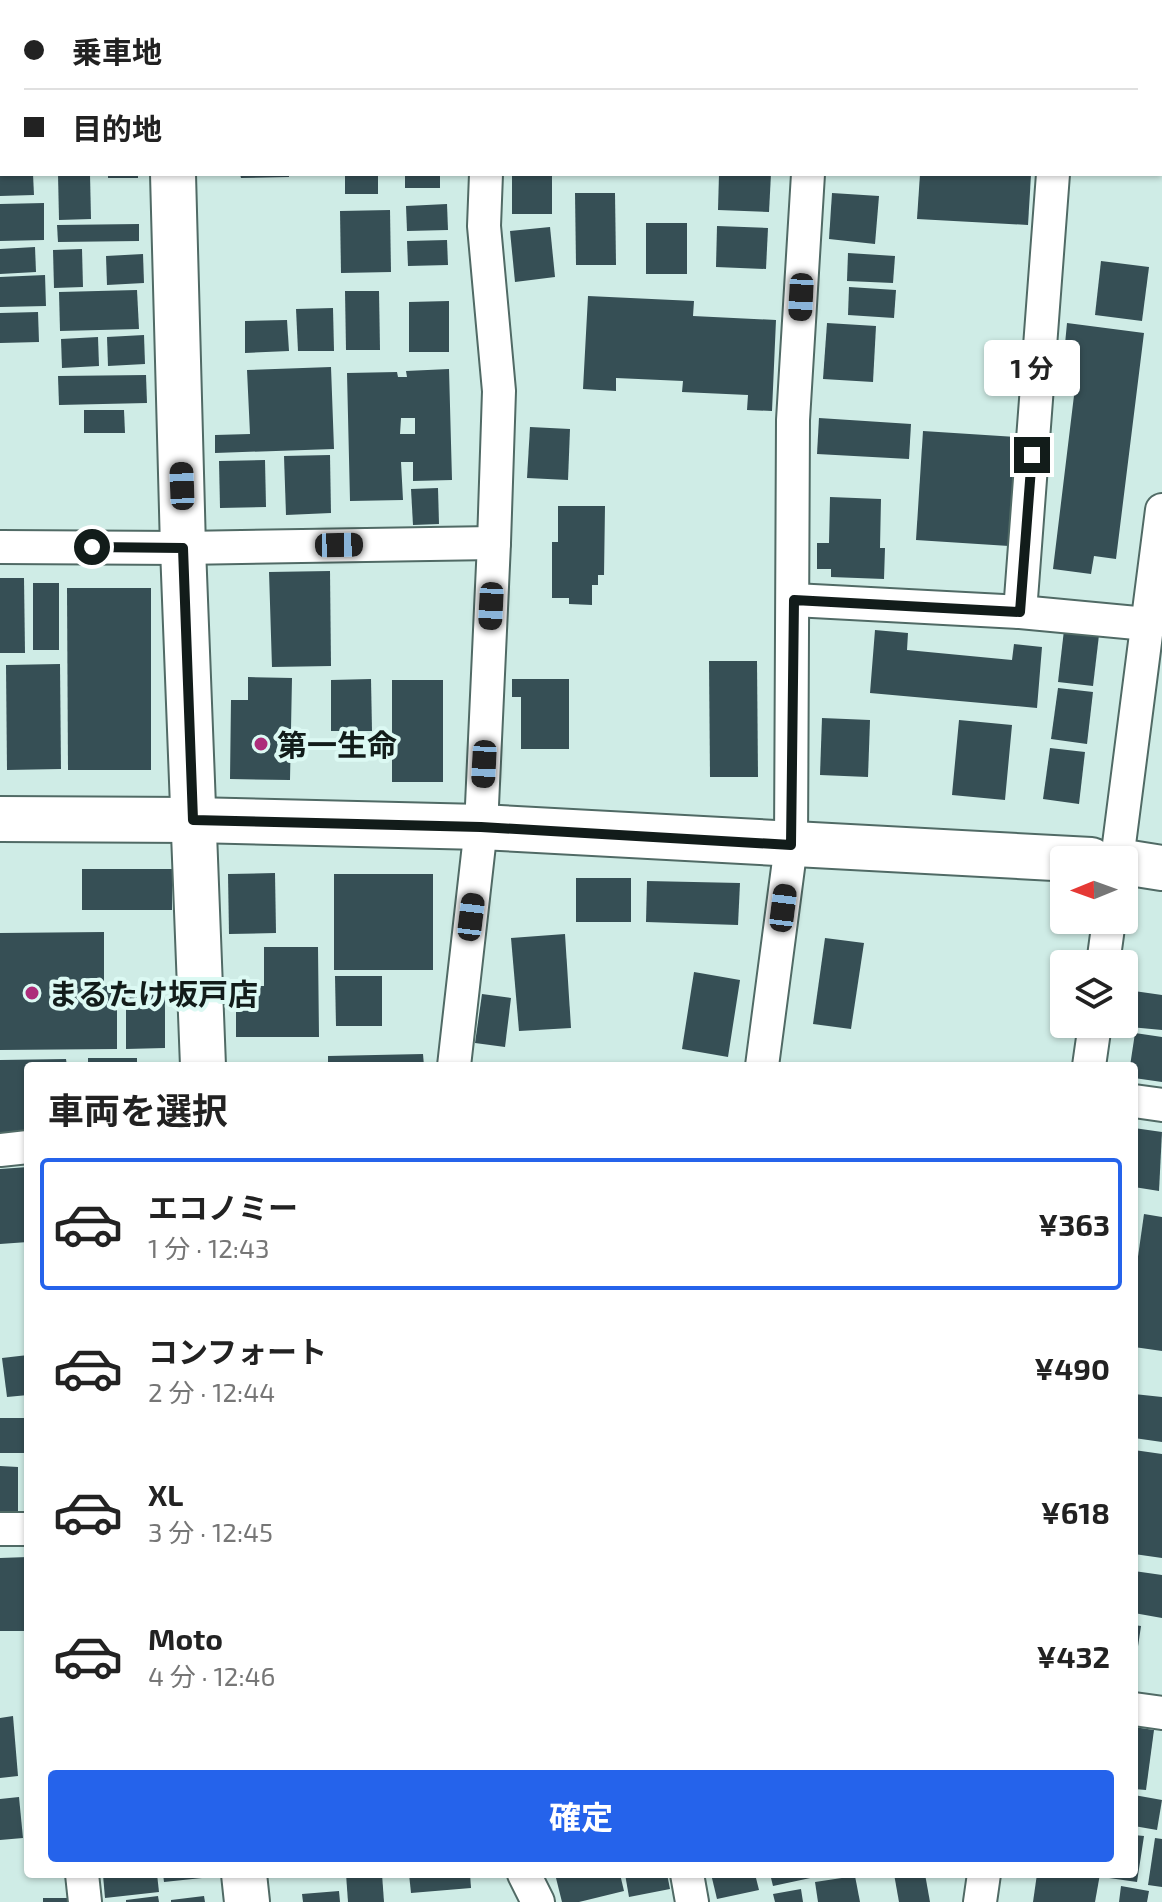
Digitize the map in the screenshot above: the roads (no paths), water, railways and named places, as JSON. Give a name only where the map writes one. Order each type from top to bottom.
[{"type":"street","points":[[173,176],[183,548],[203,1062]]},
{"type":"street","points":[[454,1062],[481,827],[494,543],[499,391],[484,226],[486,176]]},
{"type":"street","points":[[763,1062],[791,845],[793,420],[808,176]]},
{"type":"street","points":[[1020,612],[1053,176]]},
{"type":"street","points":[[1119,846],[1162,510]]},
{"type":"street","points":[[0,547],[183,548],[494,543]]},
{"type":"street","points":[[794,600],[1020,612],[1147,624]]},
{"type":"street","points":[[0,819],[481,827],[1050,858]]},
{"type":"street","points":[[1138,864],[1162,868]]},
{"type":"street","points":[[1090,1062],[1093,1038]]},
{"type":"street","points":[[1138,1102],[1162,1105]]},
{"type":"street","points":[[0,1150],[24,1147]]},
{"type":"street","points":[[0,1529],[24,1529]]},
{"type":"street","points":[[1138,1710],[1162,1713]]},
{"type":"street","points":[[82,1878],[85,1902]]},
{"type":"street","points":[[244,1878],[247,1902]]},
{"type":"street","points":[[526,1878],[538,1902]]},
{"type":"street","points":[[688,1878],[692,1902]]},
{"type":"street","points":[[980,1902],[983,1878]]},
{"type":"place","name":"第一生命","points":[[261,744]]},
{"type":"place","name":"まるたけ坂戸店","points":[[32,993]]}]
